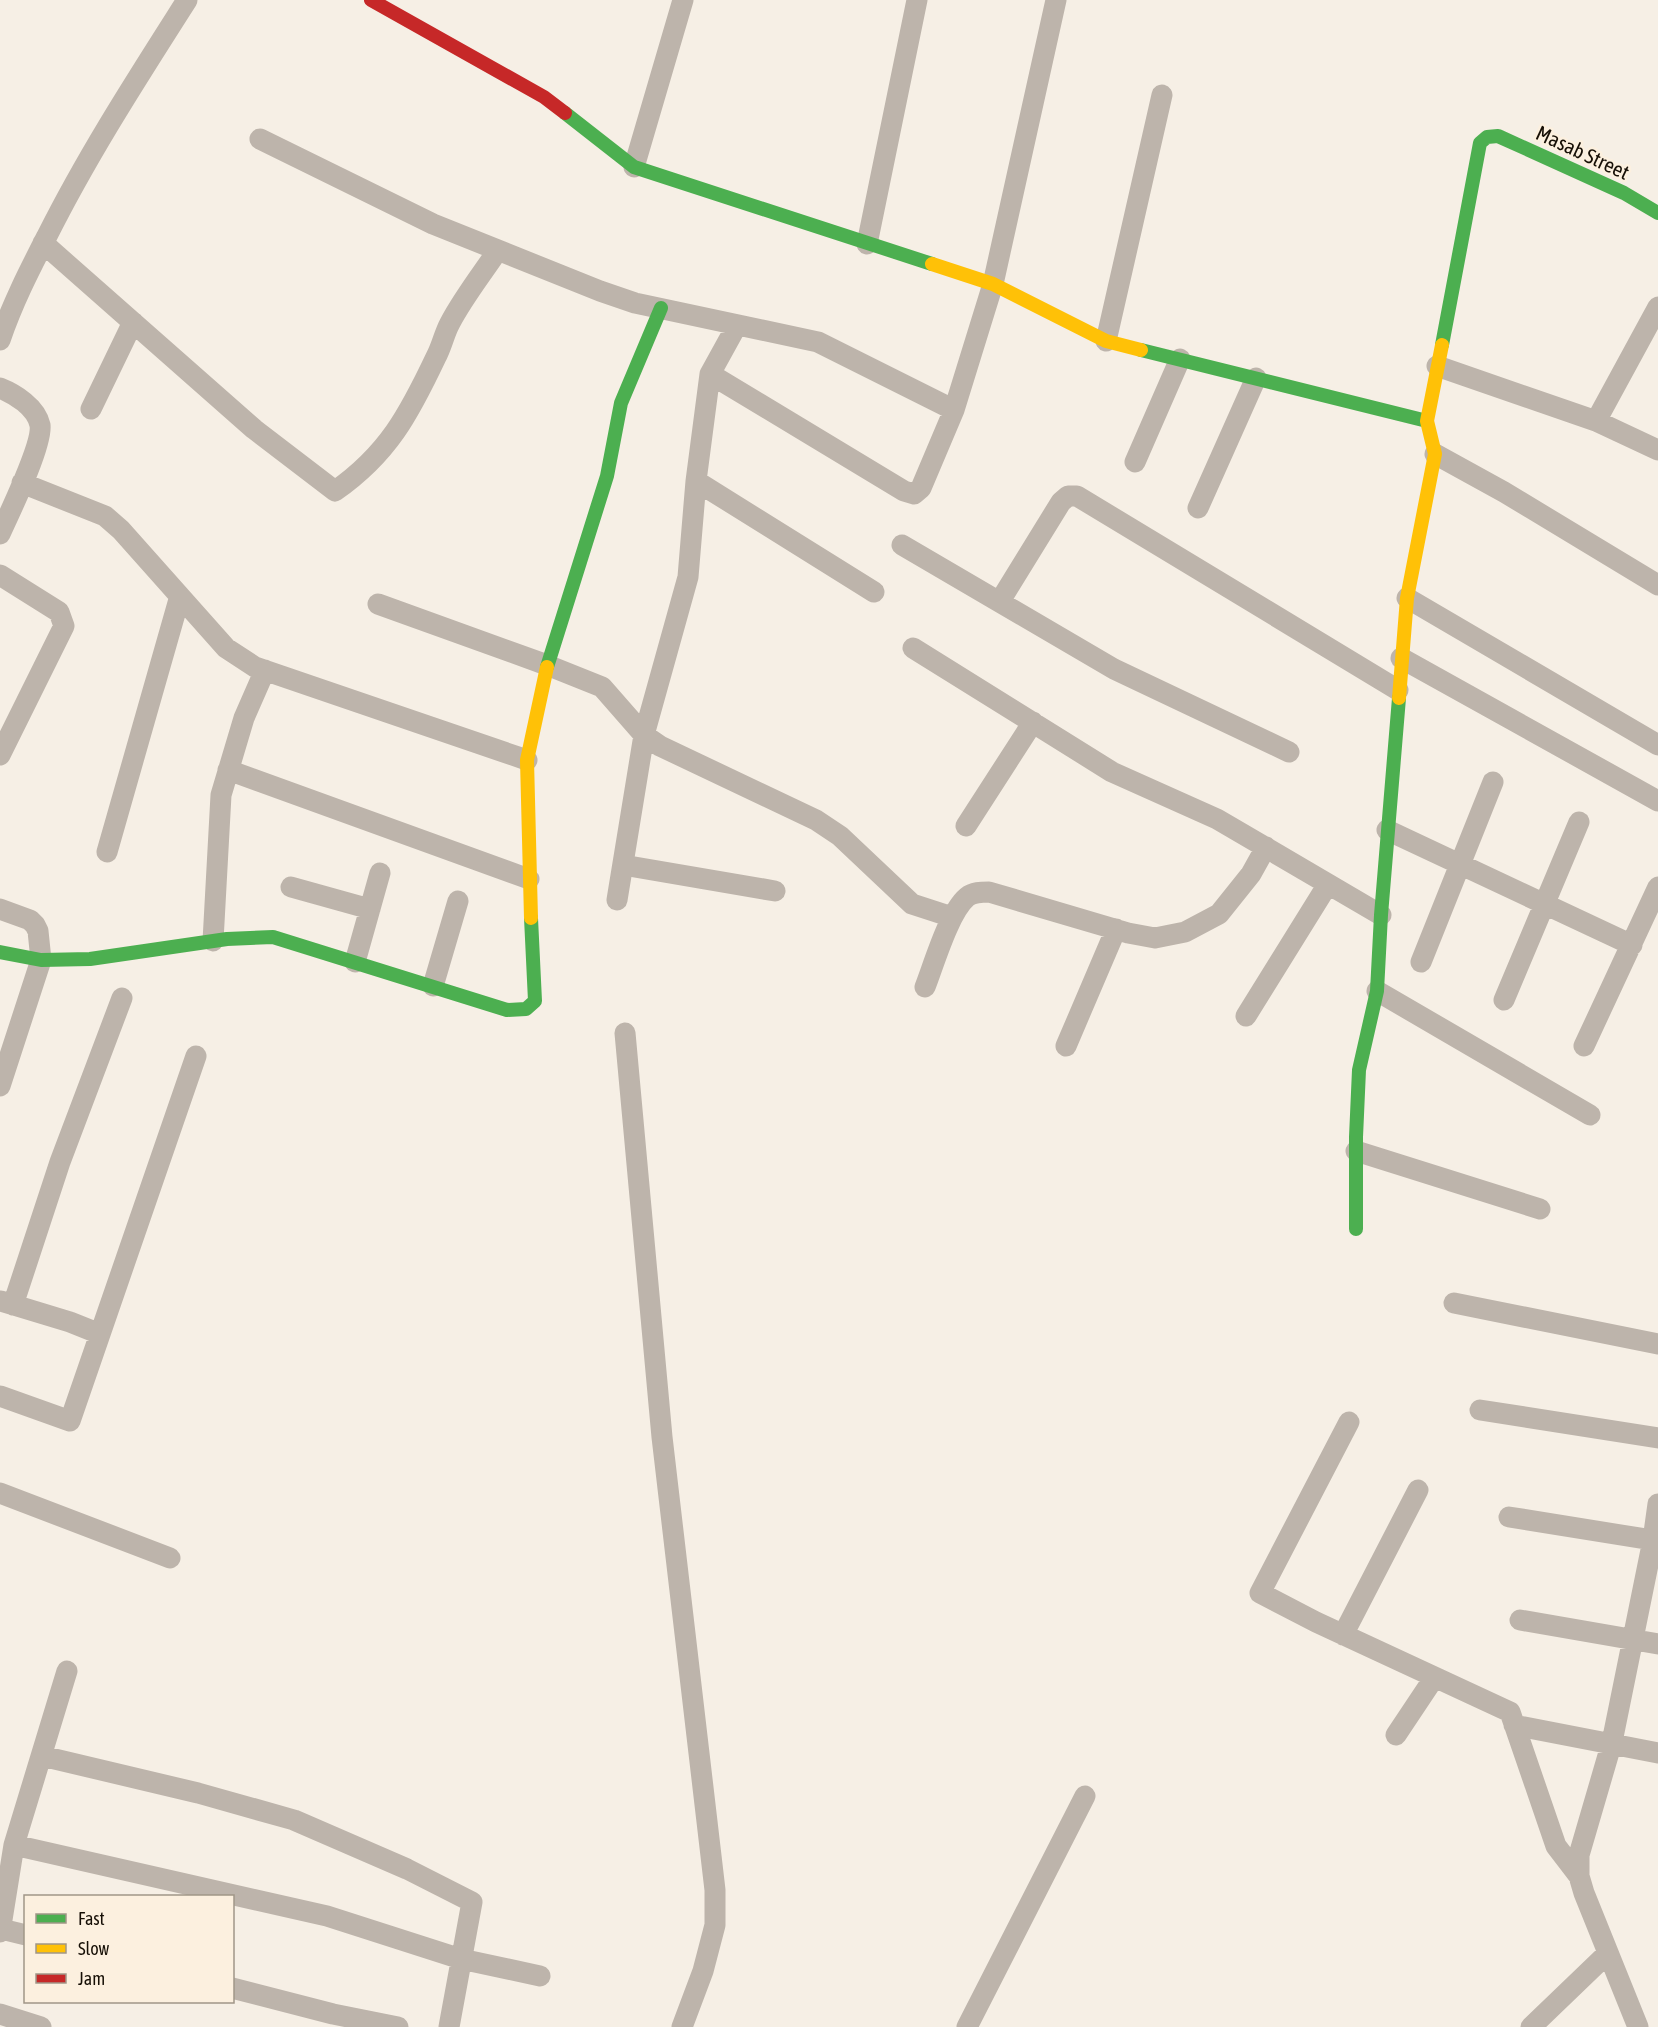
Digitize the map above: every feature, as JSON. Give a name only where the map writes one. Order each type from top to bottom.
[{"type":"street","points":[[0,339],[6,299],[43,243],[75,182],[187,0]]},
{"type":"street","points":[[371,0],[544,97],[634,167],[993,284],[1106,341],[1427,421]]},
{"type":"street","points":[[634,167],[683,0]]},
{"type":"street","points":[[867,244],[917,0]]},
{"type":"street","points":[[710,374],[904,491],[914,494],[921,488],[954,410],[993,284],[1056,0]]},
{"type":"street","points":[[1106,341],[1162,95]]},
{"type":"street","name":"Masab Street","points":[[1437,366],[1480,143],[1487,137],[1498,136],[1624,193],[1658,213]]},
{"type":"street","points":[[260,139],[433,224],[600,291],[635,303],[818,342],[954,410]]},
{"type":"street","points":[[43,243],[254,429],[335,491],[358,475],[392,438],[438,355],[450,323],[498,250]]},
{"type":"street","points":[[1596,421],[1658,307]]},
{"type":"street","points":[[0,952],[41,960],[90,959],[213,941],[273,937],[507,1010],[526,1009],[535,1001],[529,879],[527,760],[547,665],[607,476],[621,403],[661,308]]},
{"type":"street","points":[[91,410],[133,322]]},
{"type":"street","points":[[617,900],[644,735],[688,577],[696,482],[710,374],[737,325]]},
{"type":"street","points":[[1135,462],[1180,359]]},
{"type":"street","points":[[1356,1228],[1359,1070],[1377,991],[1380,915],[1401,658],[1407,598],[1435,454],[1427,421],[1437,366],[1596,421],[1658,450]]},
{"type":"street","points":[[1198,508],[1256,378]]},
{"type":"street","points":[[0,388],[11,392],[30,407],[40,425],[33,457],[13,491],[0,534]]},
{"type":"street","points":[[1435,454],[1504,492],[1658,585]]},
{"type":"street","points":[[696,482],[874,592]]},
{"type":"street","points":[[13,491],[105,516],[121,530],[226,648],[255,667],[527,760]]},
{"type":"street","points":[[1000,601],[1061,502],[1068,496],[1077,496],[1398,690]]},
{"type":"street","points":[[902,545],[1114,669],[1290,752]]},
{"type":"street","points":[[0,575],[59,612],[64,626],[0,755]]},
{"type":"street","points":[[107,852],[180,596]]},
{"type":"street","points":[[1407,598],[1658,745]]},
{"type":"street","points":[[378,604],[602,687],[644,735],[660,746],[816,820],[840,836],[912,904],[952,917]]},
{"type":"street","points":[[913,648],[1112,771],[1217,819],[1380,915]]},
{"type":"street","points":[[1401,658],[1658,801]]},
{"type":"street","points":[[213,941],[221,795],[244,718],[265,670]]},
{"type":"street","points":[[966,826],[1033,722]]},
{"type":"street","points":[[228,770],[529,879]]},
{"type":"street","points":[[1421,962],[1493,782]]},
{"type":"street","points":[[1504,999],[1579,822]]},
{"type":"street","points":[[1387,830],[1632,945]]},
{"type":"street","points":[[925,987],[952,917],[966,898],[976,892],[989,892],[1155,938],[1185,932],[1218,914],[1251,874],[1266,847]]},
{"type":"street","points":[[623,865],[775,891]]},
{"type":"street","points":[[355,962],[380,873]]},
{"type":"street","points":[[1246,1016],[1328,884]]},
{"type":"street","points":[[291,887],[370,909]]},
{"type":"street","points":[[1584,1046],[1658,887]]},
{"type":"street","points":[[433,986],[458,901]]},
{"type":"street","points":[[0,909],[30,920],[35,925],[38,931],[41,960],[0,1086]]},
{"type":"street","points":[[1066,1046],[1116,929]]},
{"type":"street","points":[[1377,991],[1590,1115]]},
{"type":"street","points":[[100,1334],[7,1303],[122,998]]},
{"type":"street","points":[[625,1033],[662,1437],[715,1890],[715,1925],[703,1971],[682,2027]]},
{"type":"street","points":[[0,1396],[70,1421],[196,1056]]},
{"type":"street","points":[[1356,1151],[1540,1209]]},
{"type":"street","points":[[1454,1303],[1658,1344]]},
{"type":"street","points":[[1480,1410],[1658,1438]]},
{"type":"street","points":[[1349,1422],[1260,1593],[1343,1635],[1510,1712],[1556,1846],[1579,1876]]},
{"type":"street","points":[[1343,1635],[1418,1490]]},
{"type":"street","points":[[0,1493],[170,1558]]},
{"type":"street","points":[[1638,2027],[1584,1893],[1579,1876],[1579,1855],[1611,1742],[1655,1540],[1658,1504]]},
{"type":"street","points":[[1509,1517],[1655,1540]]},
{"type":"street","points":[[1520,1620],[1658,1644]]},
{"type":"street","points":[[24,1935],[1,1930],[14,1845],[67,1671]]},
{"type":"street","points":[[1396,1736],[1434,1678]]},
{"type":"street","points":[[1514,1725],[1611,1742],[1658,1753]]},
{"type":"street","points":[[42,1756],[198,1793],[294,1820],[407,1869],[472,1902],[449,2027]]},
{"type":"street","points":[[968,2027],[1085,1796]]},
{"type":"street","points":[[14,1845],[327,1916],[461,1959],[540,1976]]},
{"type":"street","points":[[1531,2027],[1608,1953]]},
{"type":"street","points":[[234,1989],[333,2014],[398,2027]]},
{"type":"street","points":[[0,2014],[41,2027]]},
{"type":"traffic: fast","points":[[565,113],[634,167],[932,264]]},
{"type":"traffic: fast","points":[[1442,345],[1480,143],[1487,137],[1498,136],[1624,193],[1658,213]]},
{"type":"traffic: fast","points":[[547,667],[607,476],[621,403],[661,308]]},
{"type":"traffic: fast","points":[[1141,350],[1427,421]]},
{"type":"traffic: fast","points":[[1356,1229],[1359,1070],[1377,991],[1399,698]]},
{"type":"traffic: fast","points":[[0,952],[41,960],[90,959],[227,939],[273,937],[507,1010],[526,1009],[535,1001],[531,918]]},
{"type":"traffic: slow","points":[[932,264],[993,284],[1106,341],[1141,350]]},
{"type":"traffic: slow","points":[[1399,698],[1407,598],[1435,454],[1427,421],[1442,345]]},
{"type":"traffic: slow","points":[[531,918],[527,760],[547,667]]},
{"type":"traffic: jam","points":[[371,0],[544,97],[565,113]]}]
